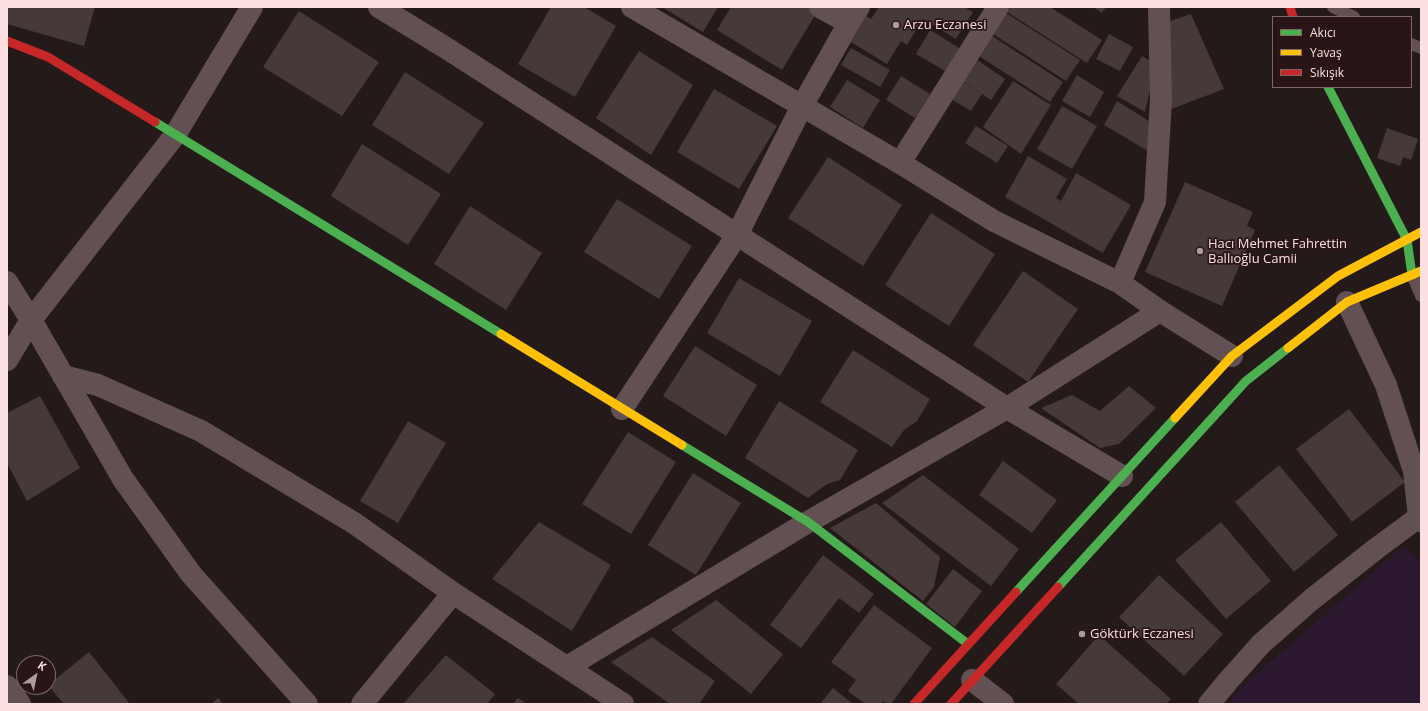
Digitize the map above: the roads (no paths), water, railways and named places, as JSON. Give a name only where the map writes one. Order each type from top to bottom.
[{"type":"street","points":[[7,360],[31,320],[175,135],[252,7]]},
{"type":"street","points":[[379,7],[449,50],[1007,408],[1122,476]]},
{"type":"street","points":[[632,7],[900,163],[994,221],[1120,283],[1160,311],[1232,356]]},
{"type":"street","points":[[622,409],[736,235],[802,106],[854,15],[820,7]]},
{"type":"street","points":[[900,163],[998,7]]},
{"type":"street","points":[[1120,283],[1155,202],[1161,100],[1159,7]]},
{"type":"street","points":[[7,41],[48,57],[808,522],[968,644]]},
{"type":"street","points":[[951,704],[1246,381],[1347,302],[1417,273],[1407,240],[1329,88]]},
{"type":"street","points":[[914,704],[1232,356],[1338,276],[1421,232]]},
{"type":"street","points":[[7,282],[31,320],[123,479],[191,574],[307,704]]},
{"type":"street","points":[[1209,704],[1228,680],[1262,644],[1311,600],[1376,548],[1420,519],[1414,471],[1386,385],[1347,302]]},
{"type":"street","points":[[567,667],[808,522],[1007,408],[1160,311]]},
{"type":"street","points":[[63,376],[98,385],[201,431],[354,523],[453,593],[622,704]]},
{"type":"street","points":[[362,704],[453,593]]},
{"type":"street","points":[[972,680],[1003,704]]},
{"type":"street","points":[[7,686],[20,704]]},
{"type":"lane","points":[[1333,7],[1352,16]]},
{"type":"lane","points":[[1417,273],[1421,296]]},
{"type":"place","name":"Arzu Eczanesi","points":[[896,25]]},
{"type":"place","name":"Hacı Mehmet Fahrettin Ballıoğlu Camii","points":[[1200,251]]},
{"type":"place","name":"Göktürk Eczanesi","points":[[1082,634]]}]
